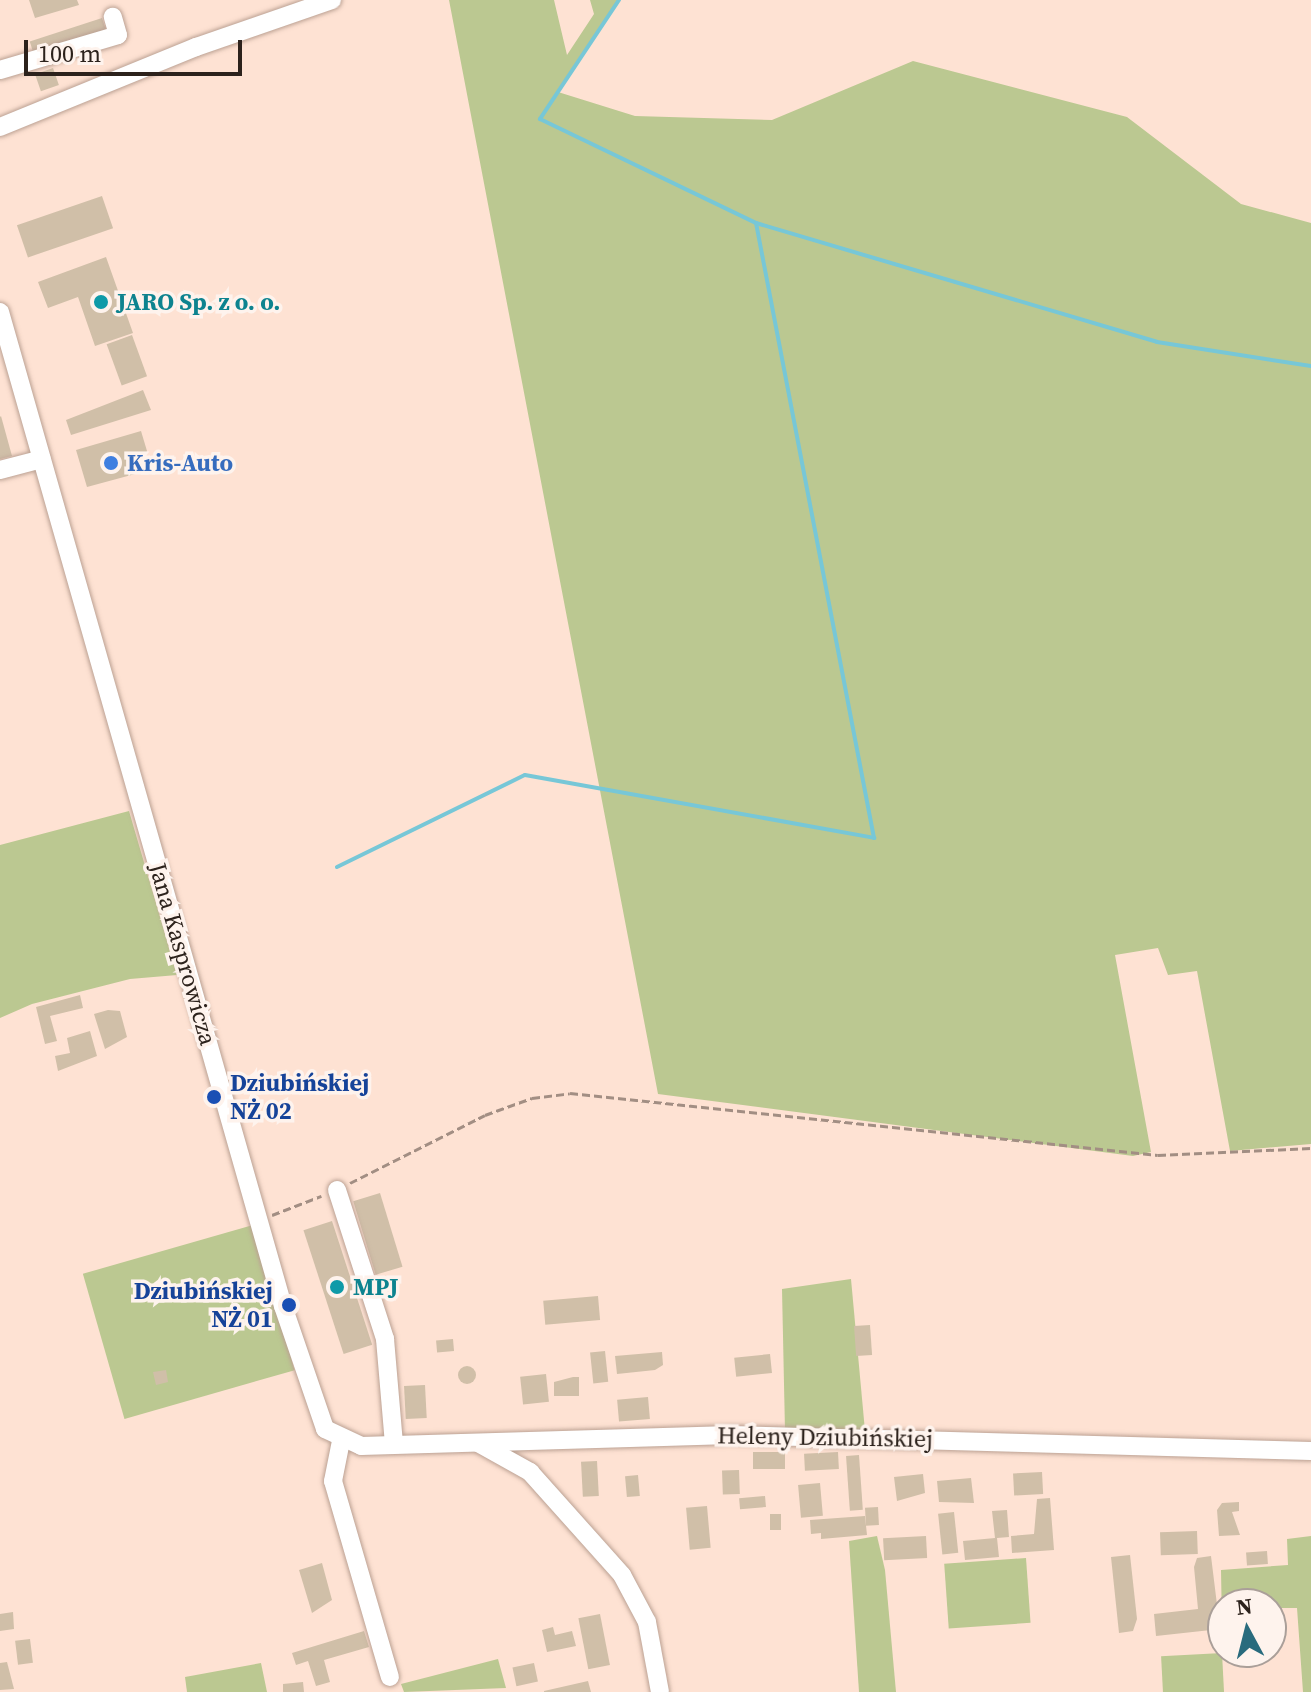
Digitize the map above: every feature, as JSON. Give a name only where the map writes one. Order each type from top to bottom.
[{"type":"street","points":[[0,127],[196,47],[332,0]]},
{"type":"street","points":[[0,70],[118,35],[113,17]]},
{"type":"street","name":"Jana Kasprowicza","points":[[0,312],[316,1415],[341,1441]]},
{"type":"street","points":[[0,386],[19,380]]},
{"type":"street","points":[[0,470],[42,459]]},
{"type":"street","points":[[337,1190],[385,1339],[394,1445]]},
{"type":"street","name":"Heleny Dziubińskiej","points":[[341,1441],[394,1445],[552,1437],[843,1436],[1311,1451]]},
{"type":"street","points":[[530,1472],[535,1450],[552,1437]]},
{"type":"street","points":[[341,1441],[333,1481],[390,1677]]},
{"type":"street","points":[[476,1442],[530,1472],[604,1552],[637,1600],[655,1650],[660,1692]]},
{"type":"path","points":[[260,1220],[337,1190],[485,1115],[532,1098],[570,1093],[1158,1155],[1311,1148]]},
{"type":"green space","points":[[449,0],[554,0],[567,55],[594,14],[590,0],[619,0],[558,92],[635,116],[772,120],[913,61],[1127,117],[1241,204],[1311,223],[1311,1144],[1230,1151],[1197,971],[1168,975],[1158,948],[1115,955],[1151,1152],[1133,1156],[658,1094]]},
{"type":"green space","points":[[129,811],[177,975],[130,979],[32,1004],[0,1018],[0,845]]},
{"type":"green space","points":[[253,1225],[295,1370],[124,1419],[83,1274]]},
{"type":"green space","points":[[851,1279],[865,1431],[785,1431],[782,1289]]},
{"type":"green space","points":[[877,1536],[885,1570],[896,1692],[859,1692],[849,1541]]},
{"type":"green space","points":[[1311,1536],[1311,1692],[1303,1692],[1297,1608],[1287,1608],[1287,1588],[1221,1588],[1221,1570],[1288,1565],[1287,1539]]},
{"type":"green space","points":[[1026,1558],[1031,1623],[949,1629],[944,1564]]},
{"type":"green space","points":[[1207,1654],[1207,1668],[1223,1668],[1224,1692],[1163,1692],[1161,1656]]},
{"type":"green space","points":[[498,1659],[506,1688],[404,1692],[401,1684]]},
{"type":"green space","points":[[261,1663],[267,1692],[187,1692],[185,1677]]},
{"type":"building","points":[[29,0],[77,0],[79,5],[35,18]]},
{"type":"building","points":[[102,18],[107,33],[35,57],[30,41]]},
{"type":"building","points":[[53,68],[59,85],[41,91],[35,74]]},
{"type":"building","points":[[102,196],[113,228],[28,257],[17,225]]},
{"type":"building","name":"JARO Sp. z o. o.","points":[[106,257],[133,333],[95,346],[78,297],[48,308],[38,282]]},
{"type":"building","points":[[132,335],[147,376],[122,386],[107,344]]},
{"type":"building","points":[[143,390],[151,410],[71,435],[66,420]]},
{"type":"building","points":[[0,417],[12,456],[0,459]]},
{"type":"building","name":"Kris-Auto","points":[[141,431],[147,451],[135,474],[87,487],[76,450]]},
{"type":"building","points":[[80,995],[83,1008],[50,1016],[57,1041],[45,1044],[36,1007]]},
{"type":"building","points":[[120,1011],[127,1037],[105,1049],[94,1014]]},
{"type":"building","points":[[90,1031],[97,1056],[58,1071],[55,1056],[70,1053],[67,1038]]},
{"type":"building","points":[[380,1193],[403,1267],[376,1275],[353,1201]]},
{"type":"building","name":"MPJ","points":[[332,1221],[372,1345],[344,1354],[303,1230]]},
{"type":"building","points":[[598,1296],[600,1320],[545,1325],[543,1301]]},
{"type":"building","points":[[870,1325],[872,1355],[856,1356],[854,1326]]},
{"type":"building","points":[[453,1339],[454,1351],[437,1352],[436,1340]]},
{"type":"building","points":[[605,1351],[608,1382],[593,1383],[590,1353]]},
{"type":"building","points":[[662,1352],[663,1365],[655,1370],[617,1374],[615,1356]]},
{"type":"building","points":[[770,1354],[772,1373],[736,1377],[734,1358]]},
{"type":"building","points":[[467,1366],[476,1375],[467,1384],[458,1375]]},
{"type":"building","points":[[166,1370],[168,1382],[156,1385],[153,1372]]},
{"type":"building","points":[[546,1374],[549,1402],[523,1405],[520,1377]]},
{"type":"building","points":[[579,1377],[579,1396],[554,1396],[554,1382]]},
{"type":"building","points":[[425,1385],[427,1418],[406,1419],[404,1386]]},
{"type":"building","points":[[648,1397],[650,1419],[619,1422],[617,1400]]},
{"type":"building","points":[[753,1452],[785,1452],[785,1469],[753,1469]]},
{"type":"building","points":[[838,1452],[839,1469],[805,1471],[804,1454]]},
{"type":"building","points":[[859,1455],[863,1510],[850,1511],[846,1456]]},
{"type":"building","points":[[597,1461],[599,1496],[583,1497],[581,1462]]},
{"type":"building","points":[[739,1470],[740,1494],[723,1495],[722,1471]]},
{"type":"building","points":[[1042,1472],[1043,1494],[1014,1495],[1013,1474]]},
{"type":"building","points":[[923,1474],[925,1493],[897,1501],[894,1477]]},
{"type":"building","points":[[638,1475],[640,1496],[627,1497],[625,1476]]},
{"type":"building","points":[[971,1478],[974,1503],[939,1502],[937,1481]]},
{"type":"building","points":[[820,1483],[823,1516],[801,1518],[798,1485]]},
{"type":"building","points":[[765,1496],[766,1507],[740,1509],[739,1498]]},
{"type":"building","points":[[1050,1498],[1054,1550],[1012,1553],[1011,1536],[1034,1534],[1037,1499]]},
{"type":"building","points":[[1239,1502],[1239,1511],[1232,1512],[1240,1535],[1219,1536],[1217,1510],[1222,1503]]},
{"type":"building","points":[[707,1506],[711,1548],[690,1550],[686,1508]]},
{"type":"building","points":[[878,1507],[879,1525],[866,1526],[865,1508]]},
{"type":"building","points":[[1007,1510],[1009,1537],[997,1538],[999,1557],[965,1560],[963,1541],[995,1538],[992,1511]]},
{"type":"building","points":[[954,1512],[958,1553],[942,1554],[938,1514]]},
{"type":"building","points":[[770,1514],[781,1514],[781,1530],[770,1530]]},
{"type":"building","points":[[865,1516],[867,1535],[821,1539],[821,1533],[811,1534],[810,1520]]},
{"type":"building","points":[[1197,1531],[1198,1554],[1161,1555],[1160,1532]]},
{"type":"building","points":[[926,1536],[927,1558],[884,1560],[883,1538]]},
{"type":"building","points":[[1267,1551],[1268,1564],[1247,1565],[1246,1552]]},
{"type":"building","points":[[1130,1555],[1137,1619],[1133,1631],[1119,1633],[1111,1557]]},
{"type":"building","points":[[1211,1556],[1215,1588],[1207,1588],[1207,1630],[1156,1636],[1154,1614],[1198,1609],[1194,1567],[1197,1558]]},
{"type":"building","points":[[322,1563],[332,1600],[312,1613],[299,1570]]},
{"type":"building","points":[[13,1612],[14,1629],[0,1631],[0,1614]]},
{"type":"building","points":[[600,1614],[610,1665],[588,1669],[578,1618]]},
{"type":"building","points":[[553,1627],[555,1635],[572,1631],[576,1646],[547,1652],[542,1630]]},
{"type":"building","points":[[364,1631],[369,1647],[324,1660],[330,1682],[316,1686],[308,1661],[296,1665],[292,1653]]},
{"type":"building","points":[[30,1639],[33,1663],[18,1665],[15,1641]]},
{"type":"building","points":[[7,1662],[14,1689],[0,1690],[0,1663]]},
{"type":"building","points":[[534,1663],[538,1682],[516,1686],[512,1668]]},
{"type":"building","points":[[588,1681],[591,1692],[544,1692],[544,1691]]},
{"type":"building","points":[[303,1682],[304,1692],[283,1692],[283,1684]]},
{"type":"waterway","points":[[619,0],[540,119],[756,223]]},
{"type":"waterway","points":[[337,867],[525,775],[874,838],[756,223],[1157,342],[1311,366]]},
{"type":"place","name":"JARO Sp. z o. o.","points":[[101,302]]},
{"type":"place","name":"Kris-Auto","points":[[111,463]]},
{"type":"place","name":"Dziubińskiej NŻ 02","points":[[214,1097]]},
{"type":"place","name":"MPJ","points":[[337,1287]]},
{"type":"place","name":"Dziubińskiej NŻ 01","points":[[289,1305]]}]
